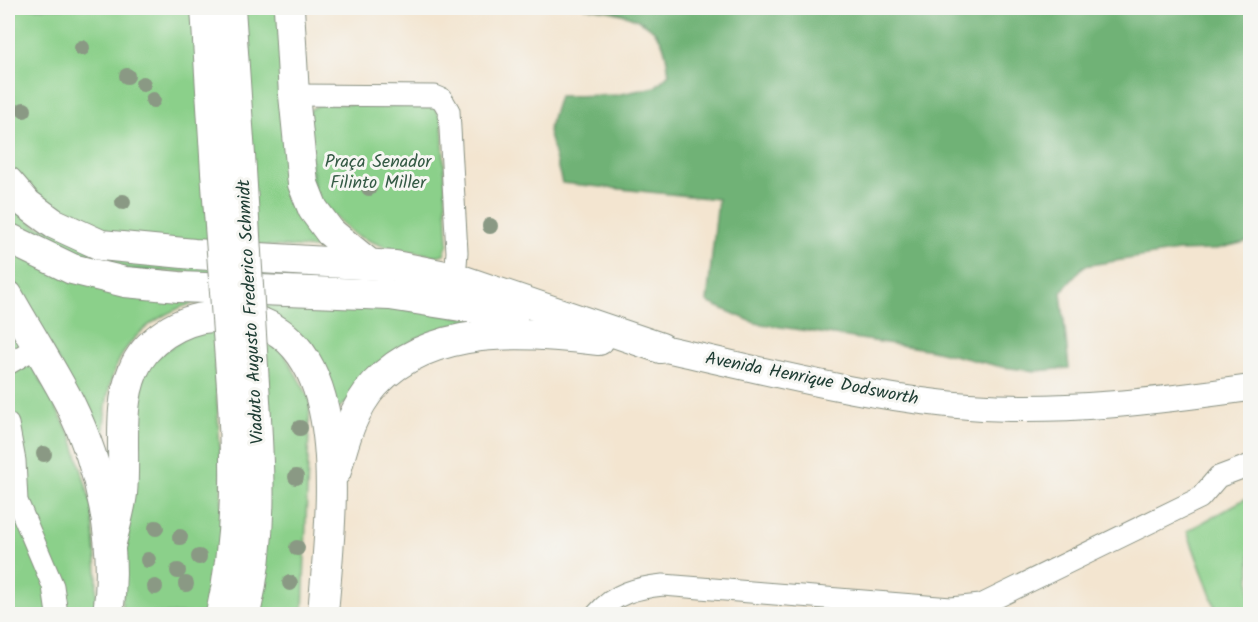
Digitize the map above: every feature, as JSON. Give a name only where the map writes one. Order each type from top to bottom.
[{"type":"highway","points":[[206,8],[229,171],[243,385],[231,555],[220,615]]},
{"type":"highway","name":"Viaduto Augusto Frederico Schmidt","points":[[229,171],[230,8]]},
{"type":"highway","points":[[290,8],[294,95],[303,184],[313,208],[330,232],[368,263]]},
{"type":"highway","points":[[8,182],[27,204],[53,223],[101,245],[194,254],[368,263],[454,278],[661,348]]},
{"type":"highway","points":[[8,238],[72,269],[125,282],[390,295],[454,303],[631,338]]},
{"type":"highway","points":[[8,296],[70,405],[89,449],[99,486],[110,547]]},
{"type":"highway","points":[[108,615],[110,547],[122,494],[126,398],[133,370],[159,337],[178,326],[202,317],[237,315],[257,321],[287,338],[306,359],[320,390],[332,485],[323,615]]},
{"type":"highway","points":[[332,485],[350,425],[374,385],[395,366],[424,350],[458,340],[503,334],[549,334],[661,348]]},
{"type":"highway","name":"Viaduto Augusto Frederico Schmidt","points":[[243,385],[260,491],[259,532],[244,615]]},
{"type":"main road","name":"Avenida Henrique Dodsworth","points":[[661,348],[832,386],[900,398],[970,406],[1106,404],[1251,388]]},
{"type":"street","points":[[294,95],[435,96],[442,99],[449,111],[457,252],[454,278]]},
{"type":"street","points":[[8,364],[37,347]]},
{"type":"street","points":[[8,424],[15,461],[17,501],[53,586],[57,615]]},
{"type":"street","points":[[597,615],[606,604],[631,589],[663,585],[977,610],[1200,498],[1218,477],[1251,465]]},
{"type":"green space","points":[[8,8],[278,8],[333,249],[119,239],[47,206],[23,184],[8,164]]},
{"type":"green space","points":[[585,8],[1250,8],[1250,241],[1212,250],[1178,251],[1084,266],[1061,292],[1069,368],[1036,371],[1002,367],[932,350],[755,323],[707,302],[718,199],[562,183],[548,131],[559,96],[616,95],[655,87],[669,74],[663,45],[659,37],[644,23],[625,15]]},
{"type":"green space","name":"Praça Senador Filinto Miller","points":[[320,104],[428,105],[436,109],[442,120],[448,243],[444,254],[437,256],[385,247],[355,235],[315,198],[308,116],[311,109]]},
{"type":"green space","points":[[8,199],[36,226],[378,278],[209,274],[119,268],[94,264],[36,240],[8,222]]},
{"type":"green space","points":[[8,251],[475,319],[437,330],[401,347],[374,370],[348,401],[335,410],[321,360],[310,343],[302,336],[213,302],[197,303],[174,310],[146,328],[131,342],[120,358],[108,395],[103,457],[63,369],[8,276]]},
{"type":"green space","points":[[8,321],[72,437],[92,506],[97,572],[96,614],[8,614]]},
{"type":"green space","points":[[208,323],[281,348],[310,399],[303,614],[257,614],[267,365],[215,363],[222,484],[222,531],[209,614],[121,614],[142,366]]},
{"type":"green space","points":[[1250,496],[1250,614],[1205,614],[1215,607],[1187,531]]}]
